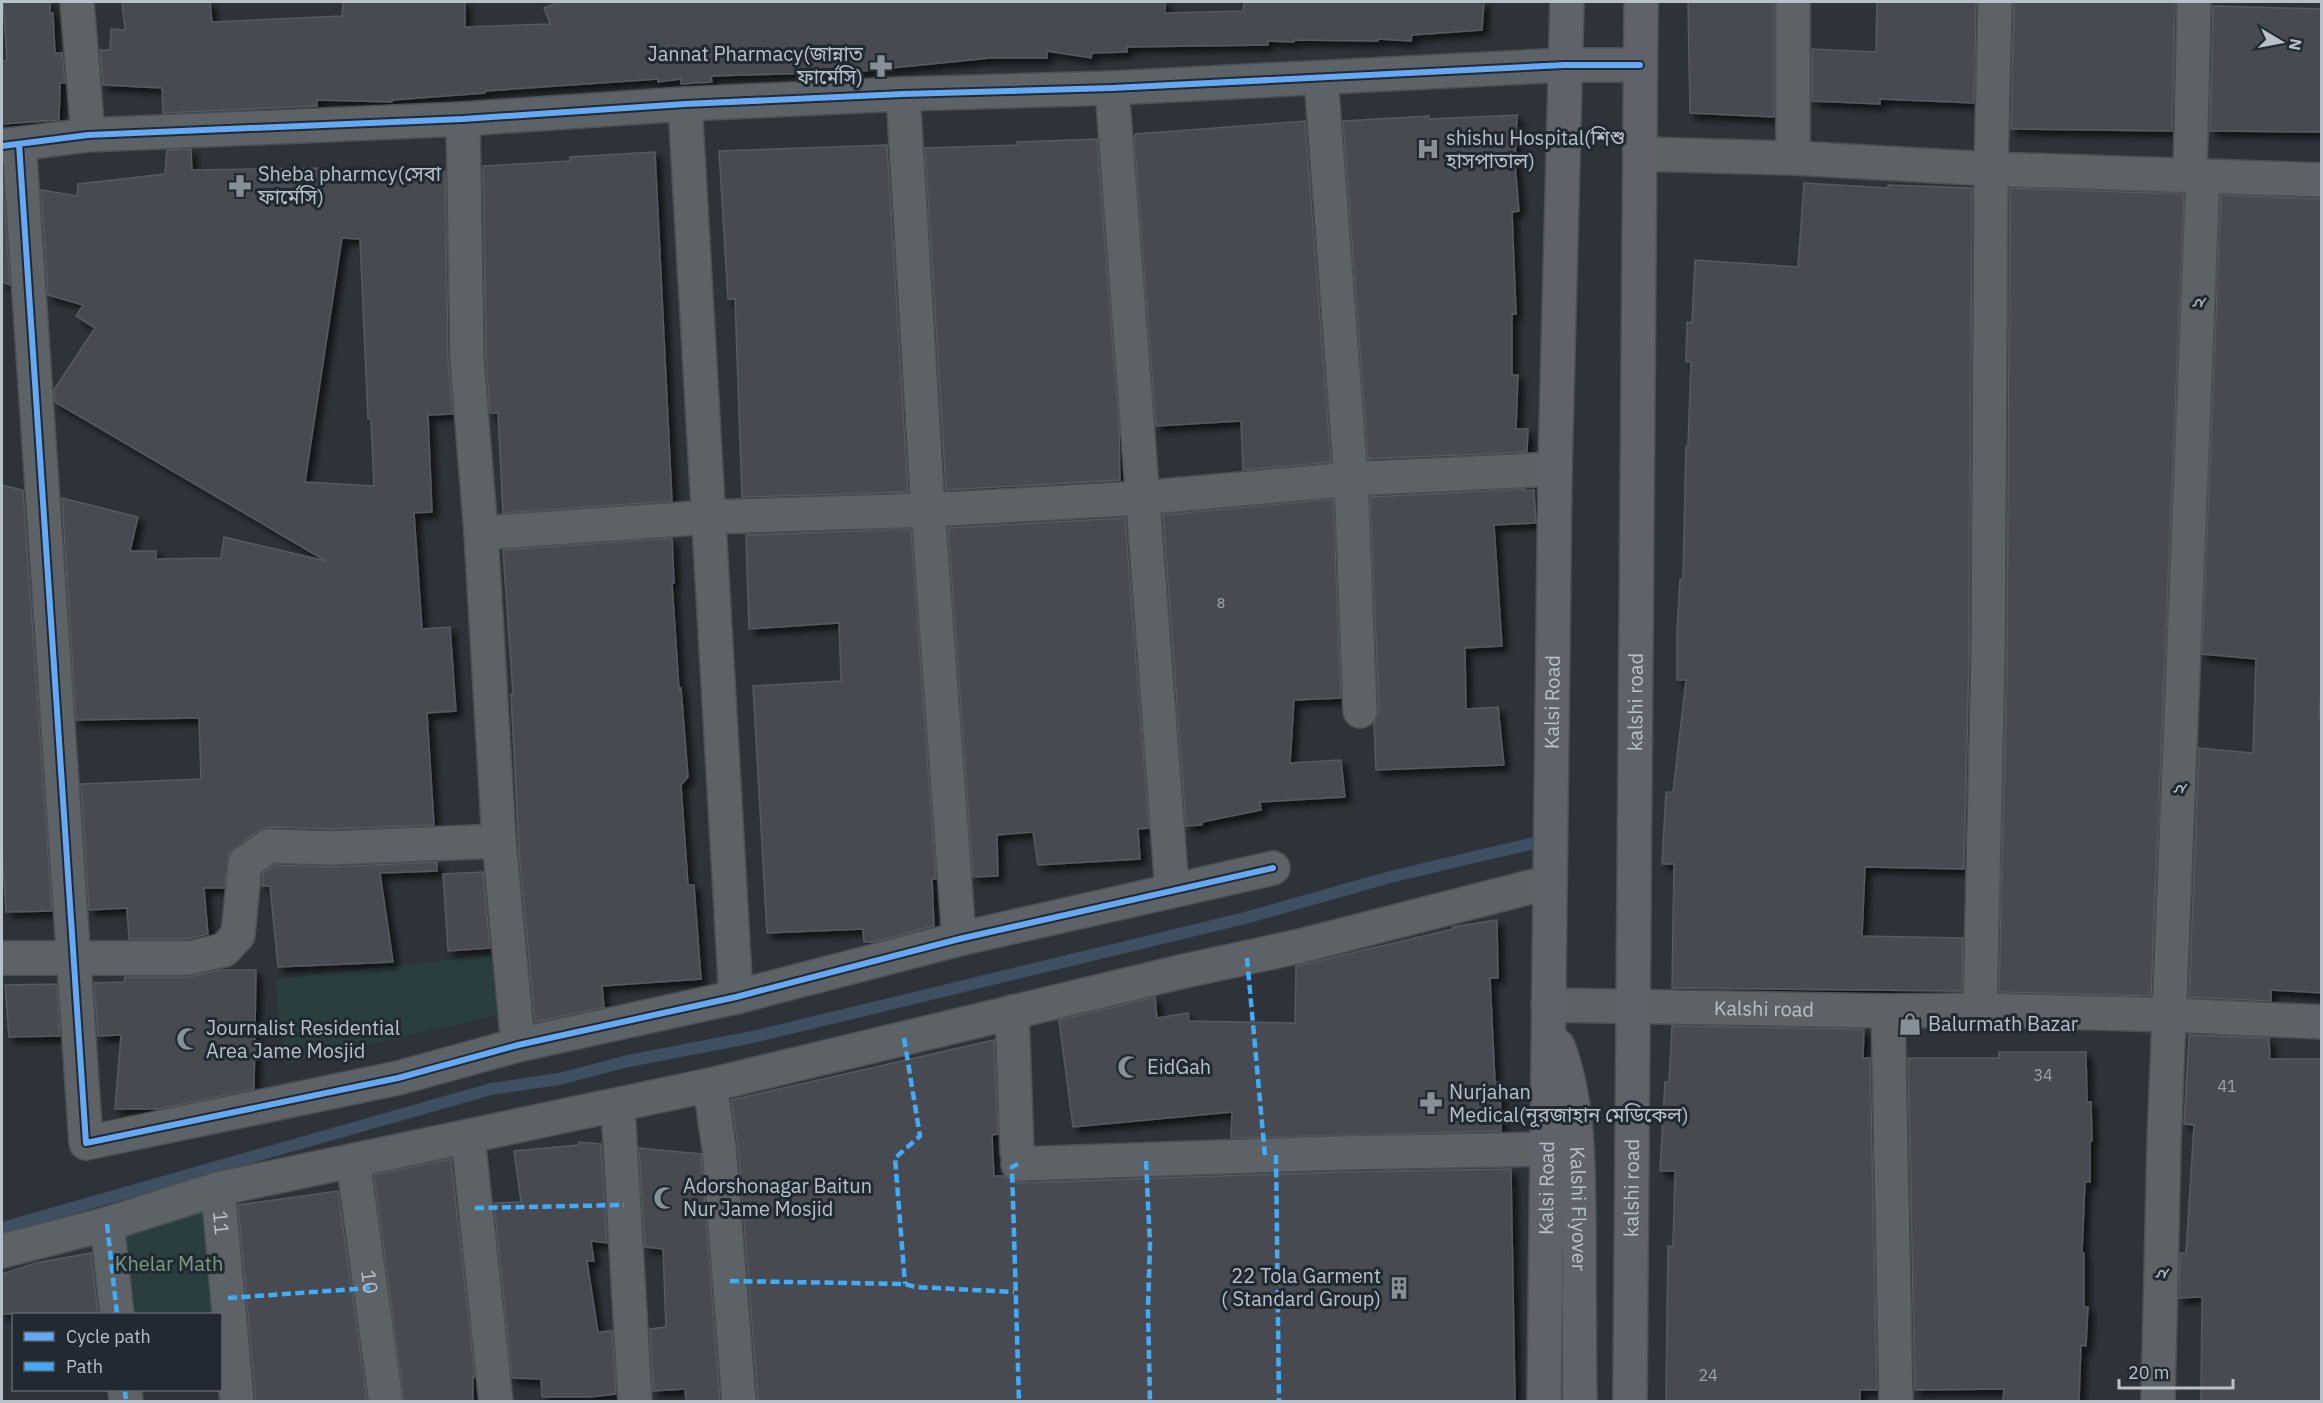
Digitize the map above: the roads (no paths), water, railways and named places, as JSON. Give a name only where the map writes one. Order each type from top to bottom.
[{"type":"main road","name":"Kalsi Road","points":[[1544,1401],[1556,469],[1567,2]]},
{"type":"main road","name":"kalshi road","points":[[1630,1401],[1641,2]]},
{"type":"main road","name":"Kalshi Flyover","points":[[1548,1012],[1564,1062],[1575,1111],[1578,1159],[1580,1401]]},
{"type":"street","points":[[77,2],[88,135]]},
{"type":"street","points":[[1793,2],[1793,158]]},
{"type":"street","points":[[1980,1010],[1990,470],[1991,162],[1995,2]]},
{"type":"street","name":"২","points":[[2158,1401],[2196,176],[2194,2]]},
{"type":"street","points":[[1273,868],[959,939],[736,997],[518,1045],[398,1078],[86,1143],[10,145],[88,135],[463,119],[685,104],[903,94],[1112,88],[1565,65],[1640,65]]},
{"type":"street","points":[[1321,78],[1352,479],[1360,711]]},
{"type":"street","points":[[1112,88],[1172,890]]},
{"type":"street","points":[[903,94],[928,510],[959,939]]},
{"type":"street","points":[[685,104],[736,997]]},
{"type":"street","points":[[463,119],[467,360],[481,533],[499,841],[518,1045]]},
{"type":"street","points":[[1640,154],[1991,162],[2196,176],[2322,180]]},
{"type":"street","points":[[481,533],[710,518],[928,510],[1142,498],[1352,479],[1556,469]]},
{"type":"street","points":[[2,958],[189,958],[224,950],[238,935],[245,862],[269,846],[330,848],[499,841]]},
{"type":"street","points":[[2,1251],[106,1224],[218,1189],[710,1085],[1180,972],[1300,946],[1550,882]]},
{"type":"street","name":"Kalshi road","points":[[1548,1012],[1633,1006],[1888,1011],[1980,1010],[2322,1022]]},
{"type":"street","points":[[1888,1011],[1896,1401]]},
{"type":"street","points":[[1012,1012],[1017,1152],[1020,1164],[1336,1153],[1546,1149]]},
{"type":"street","points":[[710,1085],[719,1148],[739,1401]]},
{"type":"street","points":[[618,1106],[635,1401]]},
{"type":"street","points":[[468,1137],[496,1401]]},
{"type":"street","name":"10","points":[[353,1161],[386,1401]]},
{"type":"street","name":"11","points":[[218,1189],[237,1401]]},
{"type":"street","points":[[106,1224],[117,1313]]},
{"type":"waterway","points":[[2,1228],[491,1089],[559,1079],[628,1061],[753,1037],[1245,918],[1390,877],[1534,843]]},
{"type":"place","name":"Jannat Pharmacy(জান্নাত ফার্মেসি)","points":[[881,66]]},
{"type":"place","name":"shishu Hospital(শিশু হাসপাতাল)","points":[[1428,149]]},
{"type":"place","name":"Sheba pharmcy(সেবা ফার্মেসি)","points":[[240,186]]},
{"type":"place","name":"Balurmath Bazar","points":[[1910,1024]]},
{"type":"place","name":"Journalist Residential Area Jame Mosjid","points":[[188,1039]]},
{"type":"place","name":"EidGah","points":[[1129,1067]]},
{"type":"place","name":"Nurjahan Medical(নূরজাহান মেডিকেল)","points":[[1431,1103]]},
{"type":"place","name":"Adorshonagar Baitun Nur Jame Mosjid","points":[[665,1198]]},
{"type":"place","name":"22 Tola Garment ( Standard Group)","points":[[1399,1288]]},
{"type":"park label","name":"Khelar Math","points":[[169,1264]]}]
